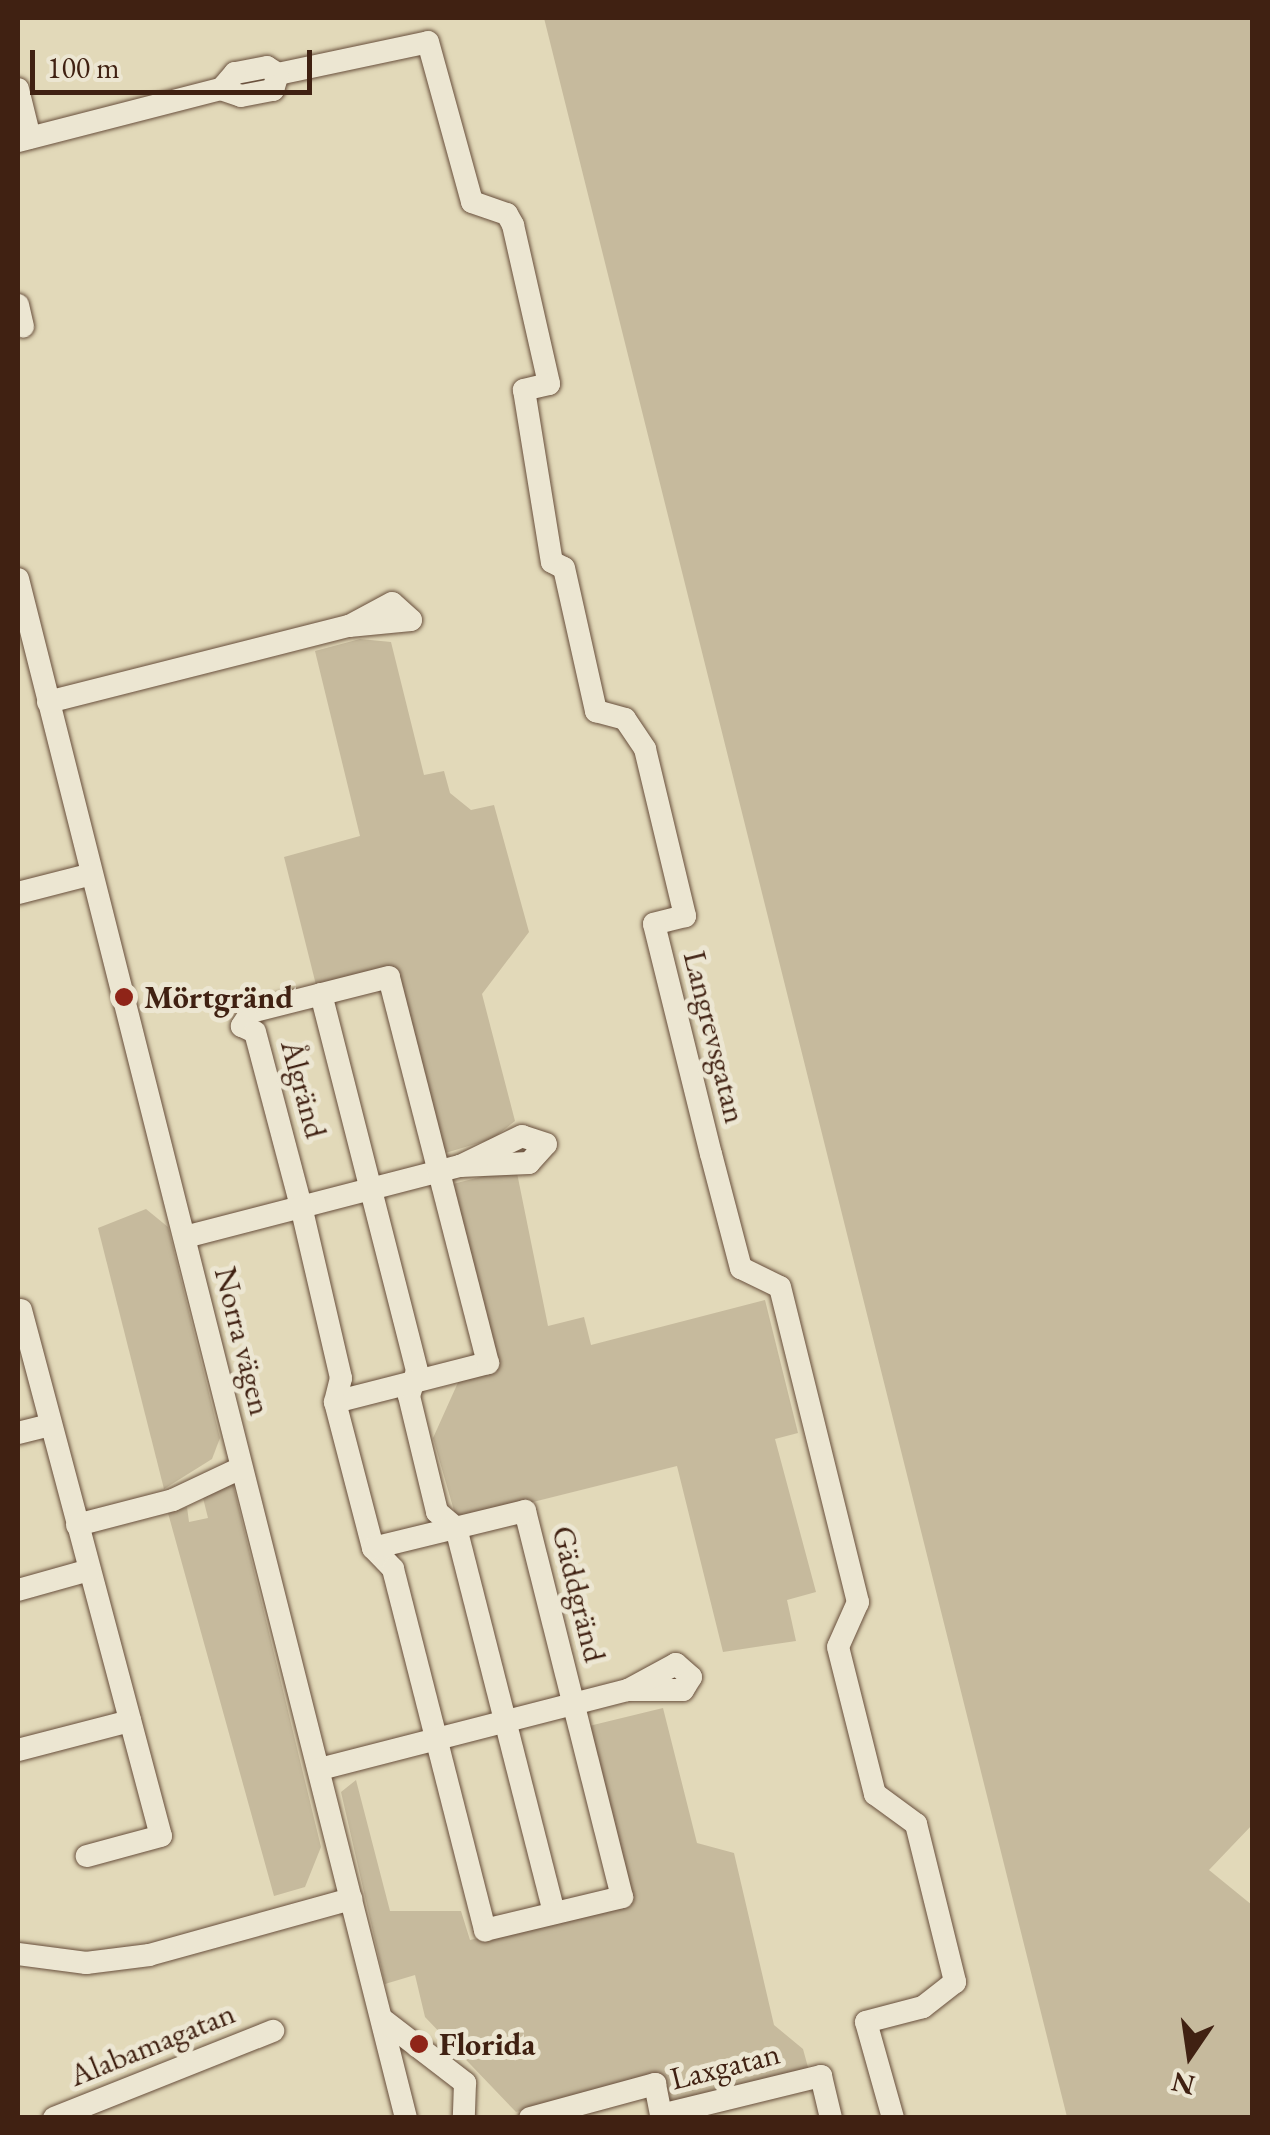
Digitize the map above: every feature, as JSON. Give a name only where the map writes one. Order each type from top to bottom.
[{"type":"street","name":"Langrevsgatan","points":[[24,139],[221,89],[272,90],[278,74],[428,42],[472,202],[507,214],[513,225],[549,384],[524,390],[552,562],[564,568],[596,711],[625,719],[645,750],[685,916],[654,924],[711,1154],[741,1268],[780,1287],[858,1602],[838,1647],[875,1794],[916,1824],[955,1982],[923,2007],[866,2022],[893,2118]]},
{"type":"street","points":[[18,89],[24,139]]},
{"type":"street","name":"Norra vägen","points":[[18,579],[406,2118]]},
{"type":"street","points":[[48,702],[349,626]]},
{"type":"street","points":[[18,893],[92,874]]},
{"type":"street","name":"Ålgränd","points":[[389,977],[449,1169],[488,1363],[335,1402],[341,1378],[301,1206],[255,1032],[242,1026],[251,1012],[389,977]]},
{"type":"street","name":"Ålgränd","points":[[322,994],[412,1382]]},
{"type":"street","points":[[185,1238],[449,1169]]},
{"type":"street","points":[[22,1310],[161,1836],[86,1856]]},
{"type":"street","points":[[412,1382],[437,1512],[456,1528],[554,1913]]},
{"type":"street","name":"Gäddgränd","points":[[335,1402],[373,1548],[392,1570],[485,1930],[622,1897],[525,1511],[373,1548]]},
{"type":"street","points":[[18,1434],[51,1425]]},
{"type":"street","points":[[77,1524],[173,1500],[241,1468]]},
{"type":"street","points":[[18,1590],[89,1570]]},
{"type":"street","name":"Gäddgränd","points":[[320,1769],[628,1690]]},
{"type":"street","points":[[18,1750],[130,1721]]},
{"type":"street","points":[[18,1954],[86,1963],[148,1955],[351,1899]]},
{"type":"street","points":[[382,2019],[465,2082],[464,2118]]},
{"type":"street","name":"Alabamagatan","points":[[54,2118],[274,2031]]},
{"type":"street","name":"Laxgatan","points":[[530,2118],[654,2084],[661,2116],[821,2076],[832,2118]]},
{"type":"shaded area","points":[[544,18],[1252,18],[1252,1825],[1209,1870],[1252,1905],[1252,2117],[1067,2117]]},
{"type":"shaded area","points":[[360,639],[391,642],[424,775],[444,771],[450,793],[471,810],[494,805],[529,932],[482,994],[515,1121],[492,1139],[442,1154],[392,969],[316,985],[284,857],[360,836],[315,651]]},
{"type":"shaded area","points":[[516,1168],[548,1326],[584,1317],[591,1345],[765,1300],[798,1433],[775,1439],[816,1592],[787,1600],[796,1641],[723,1652],[677,1466],[457,1521],[433,1438],[460,1378],[491,1370],[445,1186]]},
{"type":"shaded area","points":[[146,1209],[168,1227],[220,1438],[212,1459],[164,1489],[98,1228]]},
{"type":"shaded area","points":[[233,1484],[321,1847],[305,1887],[274,1896],[168,1513],[187,1507],[189,1522],[208,1518],[202,1494]]},
{"type":"shaded area","points":[[663,1708],[697,1843],[734,1853],[774,2025],[803,2049],[809,2071],[666,2103],[659,2075],[516,2112],[425,2017],[415,1975],[385,1984],[341,1792],[356,1780],[390,1911],[461,1911],[470,1940],[632,1899],[589,1726]]},
{"type":"place","name":"Mörtgränd","points":[[124,997]]},
{"type":"place","name":"Florida","points":[[419,2044]]}]
